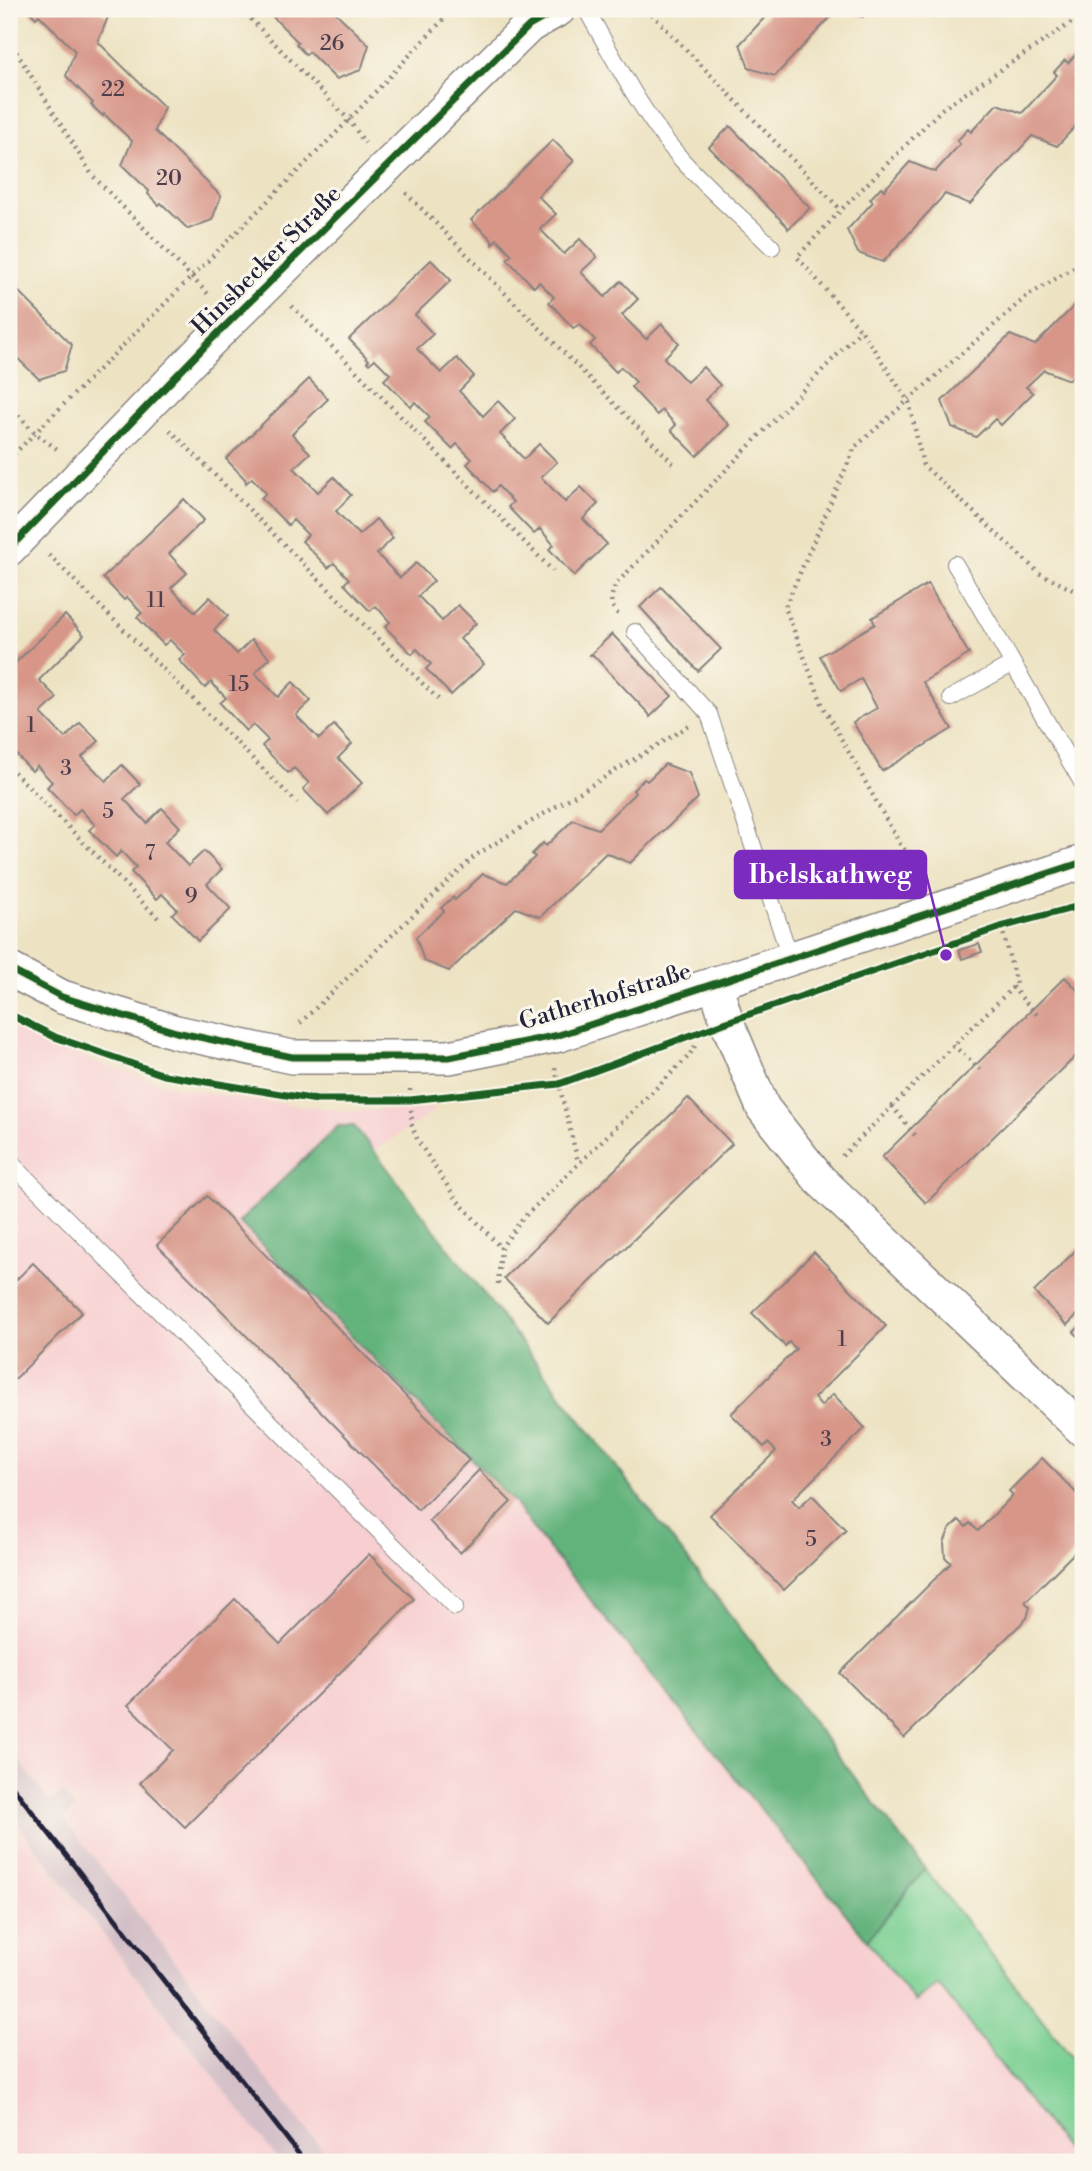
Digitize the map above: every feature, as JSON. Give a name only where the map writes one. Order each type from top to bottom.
[{"type":"street","name":"Hinsbecker Straße","points":[[17,540],[270,283],[529,26],[559,9]]},
{"type":"street","name":"Gatherhofstraße","points":[[9,969],[62,997],[176,1032],[292,1057],[449,1057],[559,1035],[1083,862]]},
{"type":"street","points":[[715,983],[727,1022],[763,1108],[819,1179],[1083,1430]]},
{"type":"lane","points":[[586,9],[638,96],[682,160],[772,247]]},
{"type":"lane","points":[[955,564],[1083,784]]},
{"type":"lane","points":[[635,632],[709,714],[790,957]]},
{"type":"lane","points":[[951,698],[1012,664]]},
{"type":"lane","points":[[10,1160],[455,1607]]},
{"type":"path","points":[[241,9],[349,120],[383,170],[674,464]]},
{"type":"path","points":[[9,459],[349,120],[453,9]]},
{"type":"path","points":[[647,9],[841,210]]},
{"type":"path","points":[[1083,15],[942,109],[797,257],[861,330],[909,402],[923,465],[1038,573],[1083,595]]},
{"type":"path","points":[[9,40],[93,176],[191,278]]},
{"type":"path","points":[[949,905],[900,844],[823,706],[785,607],[855,447],[1026,297],[1083,262]]},
{"type":"path","points":[[270,283],[553,571]]},
{"type":"path","points":[[635,632],[612,607],[611,596],[616,584],[861,330]]},
{"type":"path","points":[[9,405],[35,433]]},
{"type":"path","points":[[147,407],[440,701]]},
{"type":"path","points":[[17,540],[297,803]]},
{"type":"path","points":[[269,1052],[476,855],[709,714]]},
{"type":"path","points":[[9,767],[159,919]]},
{"type":"path","points":[[819,1179],[1016,984],[993,891]]},
{"type":"path","points":[[1012,987],[1039,1017]]},
{"type":"path","points":[[498,1284],[501,1248],[522,1219],[688,1056],[700,1039]]},
{"type":"path","points":[[953,1045],[982,1071]]},
{"type":"path","points":[[410,1057],[412,1126],[418,1141],[456,1199],[501,1248]]},
{"type":"path","points":[[559,1088],[578,1163]]},
{"type":"path","points":[[892,1106],[918,1139]]},
{"type":"shaded area","points":[[9,1023],[89,1060],[180,1088],[244,1099],[350,1111],[439,1108],[374,1151],[354,1126],[338,1126],[240,1223],[513,1501],[915,2002],[938,1984],[1076,2162],[332,2162],[63,1818],[75,1809],[62,1793],[51,1802],[9,1748]]},
{"type":"shaded area","points":[[9,1748],[50,1802],[63,1793],[75,1809],[63,1818],[332,2162],[280,2162],[9,1813]]},
{"type":"shaded area","points":[[9,1813],[31,1842],[280,2162],[9,2162]]},
{"type":"green space","points":[[338,1126],[354,1126],[374,1151],[925,1869],[867,1940],[536,1533],[513,1501],[239,1222]]},
{"type":"green space","points":[[925,1869],[1083,2072],[1083,2162],[1076,2162],[938,1984],[915,2002],[867,1940]]},
{"type":"building","points":[[27,9],[99,9],[108,17],[98,42],[164,107],[155,131],[221,196],[212,220],[188,229],[161,203],[159,205],[148,194],[149,191],[122,165],[132,141],[91,105],[93,103],[66,76],[75,51],[39,15],[36,18]]},
{"type":"building","points":[[273,9],[332,9],[369,45],[361,70],[336,79],[309,52],[306,55],[296,44],[298,42],[271,15]]},
{"type":"building","points":[[768,9],[838,9],[775,76],[749,68],[740,44],[767,15],[765,13]]},
{"type":"building","points":[[840,9],[870,9],[863,17]]},
{"type":"building","points":[[1083,46],[1083,118],[1057,146],[1032,136],[970,204],[945,194],[883,262],[858,253],[847,230],[873,202],[870,199],[881,187],[884,190],[910,162],[935,172],[960,144],[957,141],[968,129],[971,132],[997,104],[1022,113],[1057,75],[1054,72],[1065,60],[1068,63]]},
{"type":"building","points":[[730,126],[810,208],[788,229],[709,147]]},
{"type":"building","points":[[553,140],[574,161],[538,196],[556,214],[540,229],[564,254],[580,239],[597,257],[581,272],[605,297],[621,281],[638,299],[622,315],[646,339],[662,324],[679,343],[664,358],[687,382],[703,367],[720,385],[705,400],[729,425],[697,456],[671,430],[676,425],[662,410],[657,415],[631,387],[636,382],[621,367],[616,372],[590,345],[595,340],[580,324],[573,328],[549,302],[554,297],[539,282],[534,287],[507,259],[512,255],[497,239],[492,244],[492,240],[471,220]]},
{"type":"building","points":[[9,249],[16,256],[9,276]]},
{"type":"building","points":[[431,260],[451,280],[415,315],[433,334],[417,349],[441,373],[457,358],[474,376],[459,391],[483,416],[498,401],[515,419],[500,434],[524,459],[539,444],[557,462],[541,477],[565,502],[581,487],[598,504],[583,519],[607,544],[574,576],[549,549],[554,545],[540,529],[534,534],[508,507],[513,502],[498,486],[493,492],[467,464],[472,459],[457,444],[452,449],[425,422],[430,417],[415,402],[411,407],[384,380],[390,374],[375,359],[369,364],[369,360],[349,339]]},
{"type":"building","points":[[9,282],[72,345],[64,371],[39,379],[12,353],[9,357]]},
{"type":"building","points":[[1083,297],[1083,366],[1069,380],[1044,370],[1026,387],[1033,393],[1001,425],[995,419],[976,437],[952,427],[942,401],[1010,335],[1035,345]]},
{"type":"building","points":[[309,379],[328,399],[292,434],[310,453],[294,468],[318,492],[334,477],[351,495],[336,511],[359,535],[376,519],[393,538],[377,554],[400,578],[416,563],[434,581],[418,596],[442,621],[458,605],[476,623],[460,639],[484,664],[451,695],[426,669],[431,664],[417,649],[412,654],[385,627],[390,622],[376,606],[370,611],[344,584],[349,579],[334,563],[328,568],[302,541],[308,535],[293,520],[288,525],[261,498],[266,493],[252,478],[246,483],[226,459]]},
{"type":"building","points":[[184,499],[204,520],[169,554],[187,573],[171,588],[195,612],[210,597],[228,616],[214,630],[237,654],[251,640],[270,658],[255,673],[278,697],[293,682],[311,701],[296,715],[319,739],[334,725],[352,744],[338,758],[362,783],[328,815],[303,789],[309,783],[294,768],[288,773],[262,746],[268,740],[253,725],[246,731],[220,703],[226,698],[211,682],[205,688],[179,660],[185,655],[170,640],[164,645],[137,617],[142,613],[127,597],[124,600],[103,578]]},
{"type":"building","points":[[928,584],[969,654],[923,682],[952,729],[882,771],[853,722],[877,708],[861,679],[841,691],[820,656],[875,624],[872,618]]},
{"type":"building","points":[[661,587],[721,649],[698,671],[640,607]]},
{"type":"building","points":[[65,615],[84,635],[39,680],[57,698],[41,713],[65,738],[80,723],[99,741],[82,757],[106,781],[122,765],[140,784],[124,799],[147,823],[162,808],[180,827],[165,842],[188,866],[204,851],[222,869],[207,884],[231,909],[198,941],[172,914],[177,909],[162,894],[157,899],[131,872],[136,867],[121,851],[116,857],[89,830],[95,825],[80,809],[74,815],[47,787],[52,782],[37,766],[32,771],[9,747],[9,669]]},
{"type":"building","points":[[612,634],[672,696],[650,717],[593,655],[590,655]]},
{"type":"building","points":[[665,764],[689,773],[698,798],[630,863],[606,853],[540,917],[516,908],[449,971],[424,961],[416,937],[444,911],[441,908],[453,897],[455,900],[483,874],[507,883],[535,857],[532,854],[543,843],[546,846],[573,820],[598,829],[635,793],[633,790],[644,779],[647,781]]},
{"type":"building","points":[[979,944],[982,952],[962,959],[959,950]]},
{"type":"building","points":[[1065,977],[1083,996],[1083,1049],[926,1203],[882,1157]]},
{"type":"building","points":[[688,1098],[732,1144],[548,1323],[504,1278]]},
{"type":"building","points":[[207,1196],[469,1460],[418,1510],[157,1245]]},
{"type":"building","points":[[1083,1243],[1083,1317],[1079,1313],[1067,1325],[1034,1292]]},
{"type":"building","points":[[814,1252],[886,1326],[814,1398],[821,1406],[833,1394],[865,1428],[792,1500],[799,1507],[812,1495],[846,1530],[784,1590],[710,1515],[776,1451],[768,1443],[764,1447],[731,1414],[796,1349],[789,1342],[785,1346],[752,1313]]},
{"type":"building","points":[[33,1263],[82,1312],[15,1379],[9,1373],[9,1287]]},
{"type":"building","points":[[1083,1323],[1083,1341],[1074,1332]]},
{"type":"building","points":[[1042,1458],[1083,1500],[1083,1544],[1025,1602],[1030,1607],[1027,1618],[904,1738],[840,1673],[951,1563],[945,1557],[944,1543],[949,1530],[959,1520],[966,1527],[970,1523],[978,1531],[1013,1495],[1009,1491]]},
{"type":"building","points":[[479,1470],[511,1502],[460,1553],[429,1521]]},
{"type":"building","points":[[369,1554],[414,1599],[185,1827],[140,1783],[173,1750],[128,1705],[235,1599],[280,1644]]},
{"type":"railway","points":[[9,1782],[305,2162]]},
{"type":"cycle path","points":[[9,549],[209,342],[529,26],[559,9]]},
{"type":"cycle path","points":[[9,969],[62,997],[176,1032],[292,1057],[449,1057],[559,1035],[1083,862]]},
{"type":"cycle path","points":[[9,1014],[55,1037],[164,1075],[317,1100],[410,1100],[559,1084],[727,1022],[1001,927],[1083,905]]},
{"type":"place","name":"Ibelskathweg","points":[[946,955]]}]
